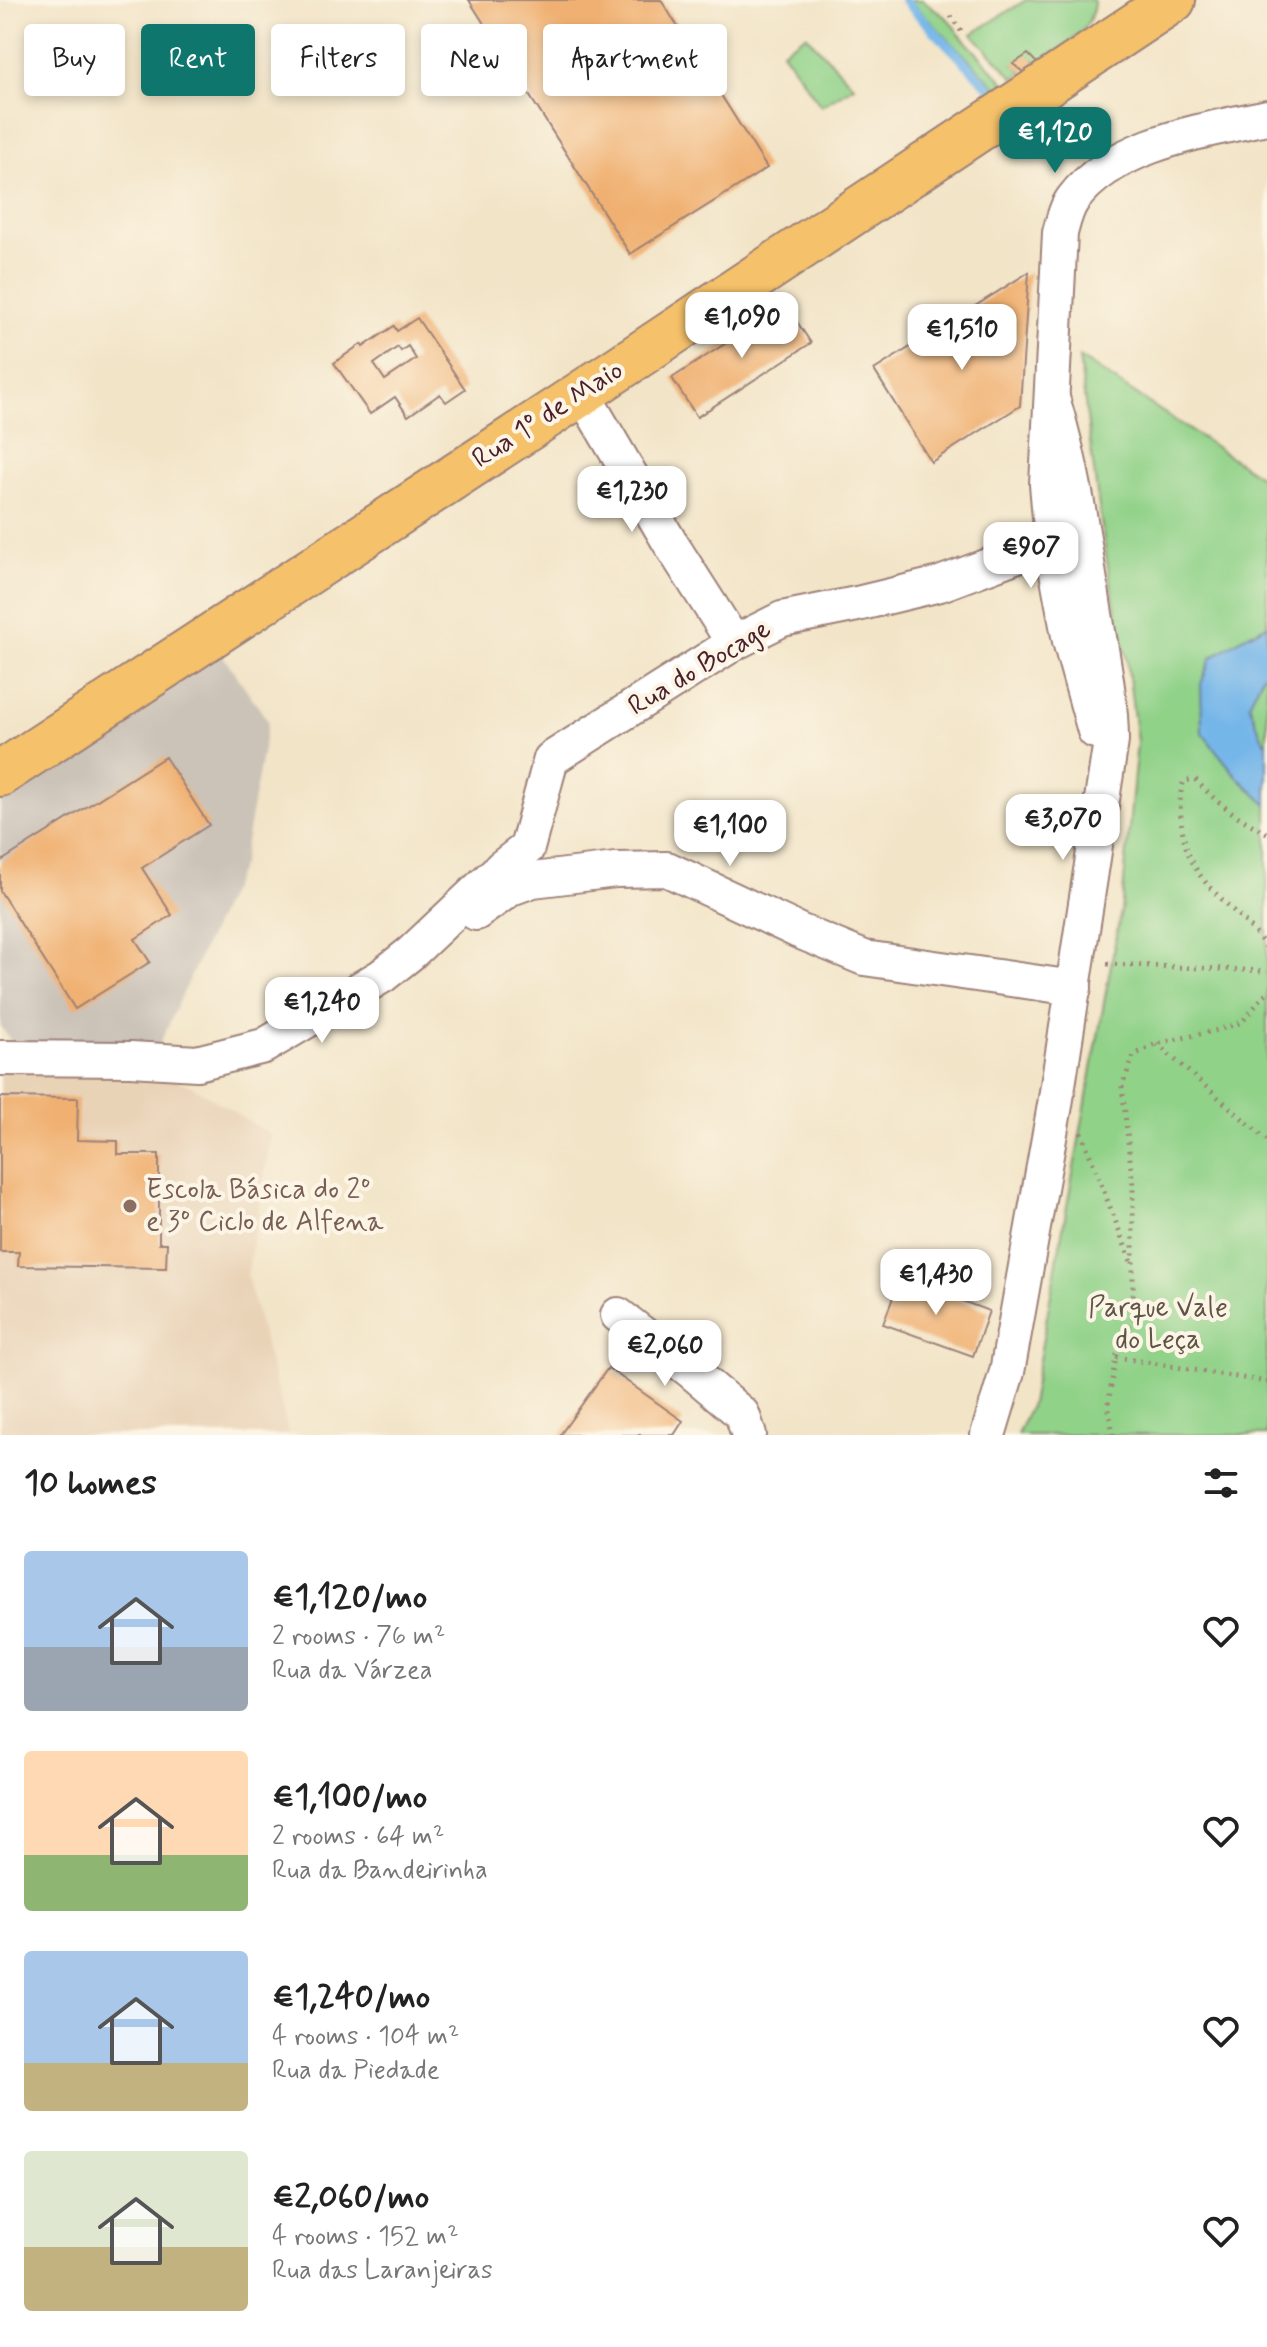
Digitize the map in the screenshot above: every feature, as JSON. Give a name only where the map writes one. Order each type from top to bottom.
[{"type":"main road","name":"Rua 1º de Maio","points":[[0,774],[582,393],[1146,7]]},
{"type":"street","points":[[1106,770],[1070,641],[1052,538],[1047,484],[1060,233],[1071,201],[1095,175],[1158,142],[1267,117]]},
{"type":"street","points":[[582,393],[669,541],[734,643]]},
{"type":"street","points":[[988,1435],[1007,1372],[1055,1105],[1111,741],[1111,713],[1067,447],[1052,398]]},
{"type":"street","name":"Rua do Bocage","points":[[527,848],[551,759],[734,643],[782,619],[940,584],[1006,561],[1052,538],[1066,523],[1076,500]]},
{"type":"street","points":[[0,1058],[197,1063],[264,1046],[382,976],[527,848],[535,859],[588,862],[616,870]]},
{"type":"street","points":[[411,953],[511,888],[533,880],[616,870],[667,869],[864,958],[1076,975]]},
{"type":"street","points":[[618,1315],[742,1414],[749,1435]]},
{"type":"path","points":[[951,16],[961,31]]},
{"type":"path","points":[[1267,833],[1239,819],[1195,779],[1184,781],[1179,792],[1181,824],[1190,862],[1207,885],[1254,930],[1267,948]]},
{"type":"path","points":[[1076,975],[1267,971]]},
{"type":"path","points":[[1113,1435],[1108,1404],[1116,1357],[1133,1317],[1133,1186],[1122,1086],[1134,1055],[1156,1044],[1242,1022],[1267,992]]},
{"type":"path","points":[[1156,1044],[1266,1138]]},
{"type":"path","points":[[1055,1105],[1071,1115],[1086,1139],[1134,1269]]},
{"type":"path","points":[[1116,1357],[1267,1382]]},
{"type":"shaded area","points":[[219,650],[268,721],[242,864],[156,1052],[16,1049],[0,1025],[0,795]]},
{"type":"shaded area","name":"Escola Básica do 2º e 3º Ciclo de Alfena","points":[[0,1066],[145,1068],[192,1086],[271,1135],[247,1277],[289,1435],[0,1435]]},
{"type":"green space","points":[[909,0],[923,0],[949,20],[1005,83],[997,88]]},
{"type":"green space","points":[[1026,0],[1094,0],[1093,12],[1082,30],[1066,45],[1037,63],[1028,55],[1014,64],[1023,72],[1014,78],[972,34]]},
{"type":"green space","points":[[806,35],[854,86],[821,106],[782,51]]},
{"type":"green space","name":"Parque Vale do Leça","points":[[1079,357],[1267,481],[1267,1435],[1017,1435],[1031,1404],[1122,904],[1137,742],[1127,661],[1110,581]]},
{"type":"water","points":[[1267,625],[1267,672],[1249,704],[1267,743],[1267,805],[1239,779],[1202,733],[1201,684],[1211,658]]},
{"type":"building","points":[[469,0],[661,0],[676,24],[543,24],[543,96],[722,96],[767,168],[630,254],[527,92],[527,24],[484,24]]},
{"type":"building","points":[[1028,54],[1037,63],[1023,72],[1013,64]]},
{"type":"building","points":[[1029,272],[1020,406],[931,462],[874,370]]},
{"type":"building","points":[[782,299],[811,343],[697,417],[672,378],[779,309],[775,304]]},
{"type":"building","points":[[417,318],[465,389],[446,402],[440,394],[408,416],[395,397],[370,414],[334,363],[394,326],[397,331]],"holes":[[[408,346],[416,359],[385,380],[374,364],[398,347],[401,351]]]},
{"type":"building","points":[[165,757],[209,825],[142,868],[172,915],[135,939],[150,962],[75,1009],[0,891],[0,862]]},
{"type":"building","points":[[0,1097],[78,1098],[77,1140],[118,1141],[118,1154],[159,1154],[159,1243],[167,1243],[166,1268],[18,1266],[19,1252],[0,1252]]},
{"type":"building","points":[[900,1279],[931,1290],[933,1283],[956,1292],[954,1298],[989,1311],[973,1356],[883,1324]]},
{"type":"building","points":[[608,1368],[683,1421],[674,1435],[560,1435]]},
{"type":"waterway","points":[[904,0],[992,90]]},
{"type":"place","name":"Escola Básica do 2º e 3º Ciclo de Alfena","points":[[130,1206]]}]
